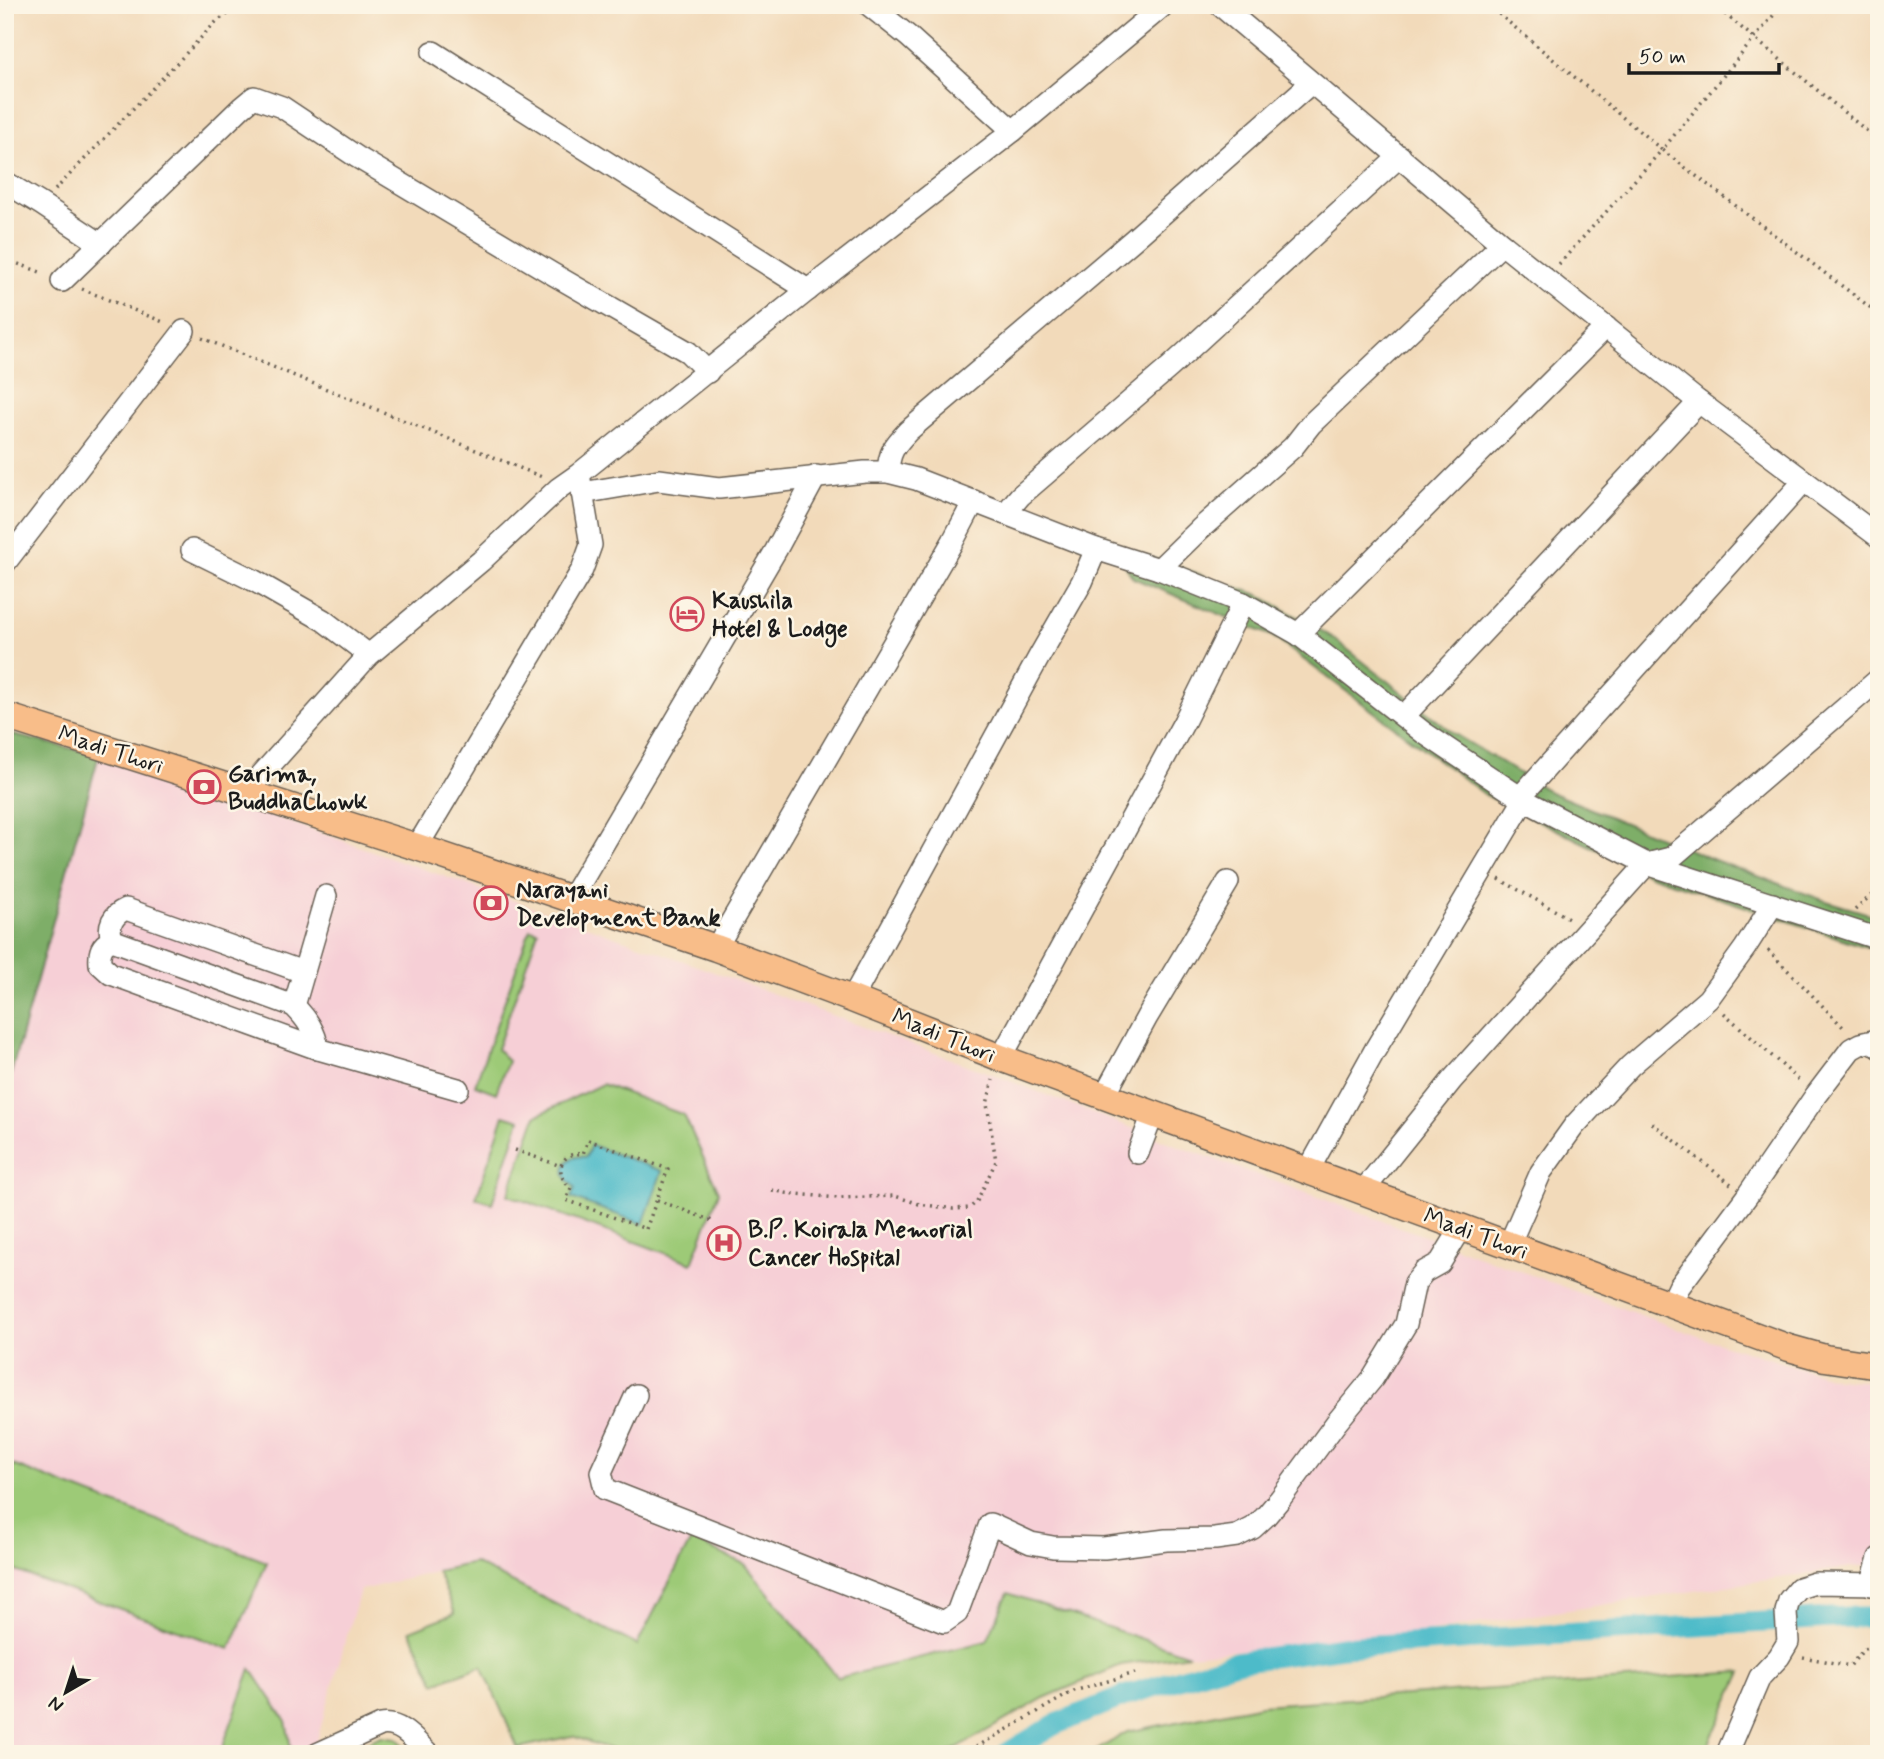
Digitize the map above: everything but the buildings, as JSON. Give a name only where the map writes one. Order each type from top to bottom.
[{"type":"main road","name":"Madi Thori","points":[[5,716],[417,847],[716,948],[1001,1058],[1671,1304],[1813,1355],[1879,1366]]},
{"type":"street","points":[[869,5],[908,36],[1013,131]]},
{"type":"street","points":[[580,484],[708,372],[808,290],[1013,131],[1164,5]]},
{"type":"street","points":[[1220,5],[1502,244],[1699,402],[1879,537]]},
{"type":"street","points":[[433,52],[808,290]]},
{"type":"street","points":[[888,472],[889,457],[908,431],[1133,240],[1311,83]]},
{"type":"street","points":[[62,281],[254,97],[282,107],[357,157],[688,352],[708,372]]},
{"type":"street","points":[[1005,514],[1020,496],[1180,358],[1401,156]]},
{"type":"street","points":[[5,182],[101,244]]},
{"type":"street","points":[[1159,569],[1293,447],[1311,424],[1502,244]]},
{"type":"street","points":[[1298,634],[1606,327]]},
{"type":"street","points":[[5,563],[184,331]]},
{"type":"street","points":[[1404,716],[1699,402]]},
{"type":"street","points":[[246,792],[369,655],[481,561],[559,488],[580,484],[659,480],[719,488],[816,476],[888,472],[916,479],[1243,603],[1298,634],[1424,733],[1522,798],[1647,864],[1879,939]]},
{"type":"street","points":[[572,899],[776,550],[816,476]]},
{"type":"street","points":[[1308,1171],[1374,1050],[1484,870],[1522,798],[1804,481]]},
{"type":"street","points":[[417,847],[582,570],[591,545],[580,484]]},
{"type":"street","points":[[716,948],[974,501]]},
{"type":"street","points":[[852,999],[1082,582],[1096,549]]},
{"type":"street","points":[[192,550],[253,580],[323,620],[369,655]]},
{"type":"street","points":[[1001,1058],[1184,722],[1243,603]]},
{"type":"street","points":[[1363,1191],[1452,1080],[1647,864],[1671,858],[1879,679]]},
{"type":"street","points":[[1104,1096],[1227,882]]},
{"type":"street","points":[[294,1006],[326,896]]},
{"type":"street","points":[[1509,1245],[1541,1172],[1574,1126],[1630,1066],[1708,999],[1773,904]]},
{"type":"street","points":[[112,940],[112,920],[117,913],[126,909],[303,972]]},
{"type":"street","points":[[318,1048],[316,1035],[294,1006],[112,940],[104,944],[99,953],[100,964],[110,974],[318,1048],[458,1088]]},
{"type":"street","points":[[1671,1304],[1679,1287],[1851,1049],[1869,1045]]},
{"type":"street","points":[[1138,1153],[1153,1114]]},
{"type":"street","points":[[636,1395],[601,1472],[605,1489],[944,1622],[957,1613],[990,1524],[1031,1543],[1054,1547],[1104,1548],[1166,1540],[1215,1539],[1237,1536],[1254,1528],[1280,1499],[1373,1378],[1406,1324],[1415,1283],[1424,1272],[1440,1263],[1462,1227]]},
{"type":"street","points":[[1727,1754],[1760,1677],[1784,1649],[1788,1601],[1799,1588],[1815,1583],[1875,1584],[1879,1558]]},
{"type":"street","points":[[317,1754],[388,1724],[400,1727],[429,1754]]},
{"type":"path","points":[[41,204],[217,21],[242,5]]},
{"type":"path","points":[[1488,5],[1662,150],[1879,314]]},
{"type":"path","points":[[1714,5],[1879,141]]},
{"type":"path","points":[[1546,278],[1662,150],[1782,5]]},
{"type":"path","points":[[5,260],[544,477],[559,488]]},
{"type":"path","points":[[1484,870],[1588,930]]},
{"type":"path","points":[[1838,925],[1879,888]]},
{"type":"path","points":[[1753,935],[1869,1045]]},
{"type":"path","points":[[1708,999],[1816,1095]]},
{"type":"path","points":[[772,1190],[838,1198],[888,1196],[953,1209],[971,1208],[996,1161],[986,1104],[1001,1058]]},
{"type":"path","points":[[1653,1123],[1747,1196]]},
{"type":"path","points":[[588,1140],[668,1169],[656,1200],[646,1229],[566,1200],[570,1188],[563,1180],[561,1166],[572,1154],[583,1154],[588,1140]]},
{"type":"path","points":[[515,1150],[561,1166]]},
{"type":"path","points":[[656,1200],[715,1222]]},
{"type":"path","points":[[1784,1649],[1805,1657],[1850,1665],[1864,1649],[1879,1645]]},
{"type":"path","points":[[964,1754],[1074,1691],[1135,1673]]},
{"type":"shaded area","name":"B.P. Koirala Memorial Cancer Hospital","points":[[99,755],[648,948],[1706,1339],[1836,1379],[1879,1383],[1879,1563],[1397,1636],[1189,1655],[1008,1593],[987,1641],[838,1678],[745,1564],[637,1646],[474,1563],[360,1590],[313,1754],[5,1754],[5,1095]]},
{"type":"green space","points":[[1112,544],[1259,595],[1332,637],[1453,733],[1550,792],[1717,861],[1823,900],[1879,917],[1879,951],[1650,875],[1487,796],[1272,636],[1133,578]]},
{"type":"green space","points":[[5,733],[99,755],[5,1095]]},
{"type":"green space","points":[[530,929],[538,931],[497,1049],[508,1061],[496,1093],[475,1085]]},
{"type":"green space","points":[[602,1084],[684,1115],[719,1192],[692,1263],[508,1195],[536,1116]]},
{"type":"green space","points":[[504,1115],[520,1120],[492,1203],[476,1198]]},
{"type":"green space","points":[[5,1462],[267,1562],[230,1649],[5,1567]]},
{"type":"green space","points":[[691,1540],[745,1564],[838,1678],[987,1641],[1008,1593],[1189,1655],[1121,1665],[1044,1698],[946,1754],[625,1754],[572,1736],[518,1748],[482,1666],[435,1683],[410,1631],[455,1613],[437,1571],[474,1563],[637,1645]]},
{"type":"green space","points":[[251,1669],[286,1721],[292,1754],[220,1754]]},
{"type":"green space","points":[[1742,1672],[1704,1754],[1091,1754],[1127,1732],[1261,1705]]},
{"type":"green space","points":[[381,1736],[396,1738],[414,1754],[340,1754]]},
{"type":"water","points":[[591,1145],[662,1171],[643,1224],[571,1198],[575,1187],[566,1177],[565,1166],[572,1158],[586,1157]]},
{"type":"waterway","points":[[1006,1754],[1054,1725],[1127,1695],[1236,1662],[1343,1647],[1879,1617]]},
{"type":"place","name":"Kaushila Hotel & Lodge","points":[[687,614]]},
{"type":"place","name":"Garima, BuddhaChowk","points":[[204,787]]},
{"type":"place","name":"Narayani Development Bank","points":[[491,903]]},
{"type":"place","name":"B.P. Koirala Memorial Cancer Hospital","points":[[724,1243]]}]
